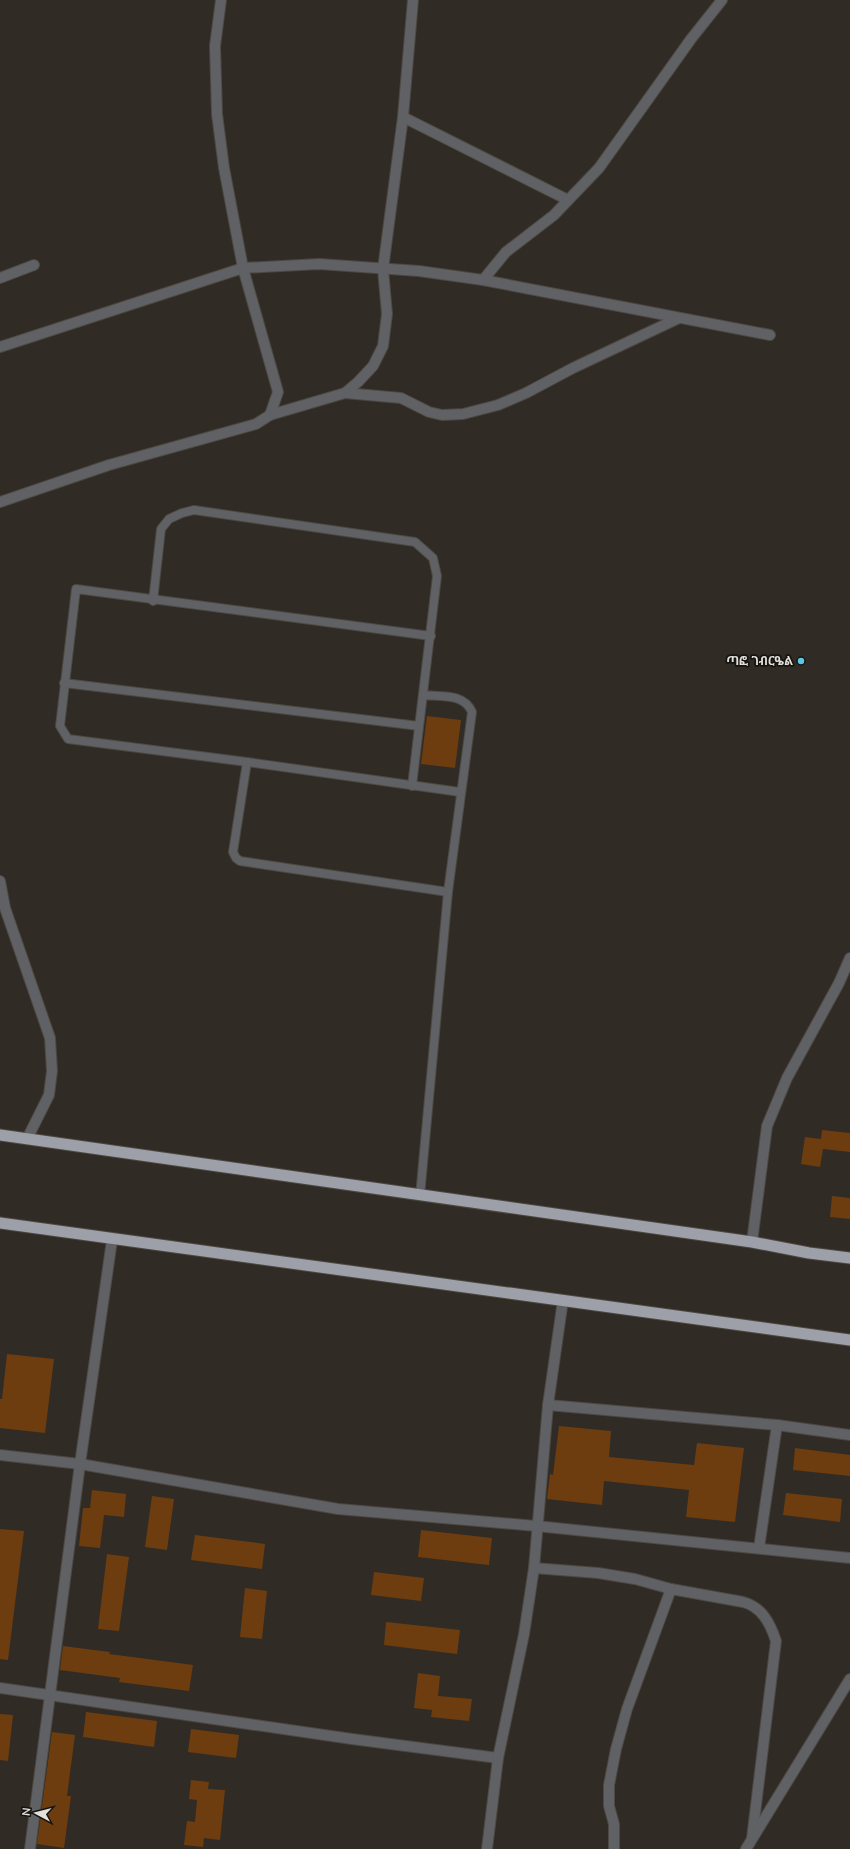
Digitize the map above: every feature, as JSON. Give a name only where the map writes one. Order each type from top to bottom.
[{"type":"highway","points":[[0,1135],[420,1196],[752,1242],[809,1253],[850,1258]]},
{"type":"highway","points":[[0,1223],[112,1240],[850,1340]]},
{"type":"street","points":[[221,0],[215,46],[217,114],[224,168],[243,268],[278,392],[270,415]]},
{"type":"street","points":[[0,502],[109,465],[256,424],[270,415],[345,392],[358,382],[373,366],[383,346],[387,314],[383,268],[403,117],[413,0]]},
{"type":"street","points":[[483,280],[506,252],[554,215],[599,168],[691,40],[722,0]]},
{"type":"street","points":[[403,117],[568,200]]},
{"type":"street","points":[[0,347],[243,268],[319,264],[419,271],[483,280],[770,336]]},
{"type":"street","points":[[0,278],[34,265]]},
{"type":"street","points":[[345,392],[401,398],[429,412],[442,415],[463,414],[498,405],[526,393],[573,368],[679,318]]},
{"type":"street","points":[[0,881],[5,908],[50,1038],[52,1071],[49,1095],[27,1139]]},
{"type":"street","points":[[752,1242],[767,1126],[787,1078],[839,983],[850,958]]},
{"type":"street","points":[[30,1849],[80,1464],[112,1240]]},
{"type":"street","points":[[487,1849],[498,1758],[524,1634],[534,1568],[536,1526],[548,1405],[563,1300]]},
{"type":"street","points":[[548,1405],[777,1426],[850,1435]]},
{"type":"street","points":[[759,1548],[777,1426]]},
{"type":"street","points":[[0,1455],[80,1464],[338,1509],[536,1526],[850,1558]]},
{"type":"street","points":[[534,1568],[598,1573],[635,1579],[671,1589],[753,1605],[771,1626],[776,1641],[752,1838]]},
{"type":"street","points":[[614,1849],[614,1824],[608,1806],[609,1785],[616,1749],[628,1710],[671,1589]]},
{"type":"street","points":[[746,1849],[850,1679]]},
{"type":"street","points":[[0,1688],[352,1739],[498,1758]]},
{"type":"lane","points":[[153,601],[161,529],[169,519],[182,513],[194,510],[415,542],[433,558],[437,576],[412,786]]},
{"type":"lane","points":[[430,636],[153,601],[76,589],[60,726],[68,739],[460,792]]},
{"type":"lane","points":[[64,683],[419,726]]},
{"type":"lane","points":[[420,1196],[448,892],[460,792],[472,712],[469,704],[460,698],[424,695]]},
{"type":"lane","points":[[247,762],[233,852],[236,858],[240,861],[448,892]]},
{"type":"building","points":[[427,716],[461,720],[455,768],[421,764]]},
{"type":"building","points":[[822,1130],[850,1133],[850,1152],[823,1149],[820,1167],[801,1164],[805,1137],[821,1139]]},
{"type":"building","points":[[832,1196],[850,1198],[850,1219],[830,1217]]},
{"type":"building","points":[[7,1354],[54,1359],[45,1433],[0,1428],[0,1399],[2,1399]]},
{"type":"building","points":[[559,1426],[611,1431],[609,1457],[694,1465],[697,1443],[744,1448],[735,1522],[686,1517],[689,1490],[604,1481],[602,1505],[547,1499],[550,1474],[553,1475]]},
{"type":"building","points":[[795,1448],[850,1455],[850,1476],[793,1470]]},
{"type":"building","points":[[92,1490],[126,1494],[124,1517],[104,1515],[100,1548],[79,1546],[83,1508],[90,1508]]},
{"type":"building","points":[[786,1493],[842,1499],[840,1522],[783,1515]]},
{"type":"building","points":[[152,1496],[174,1499],[167,1550],[145,1547]]},
{"type":"building","points":[[0,1529],[24,1531],[8,1660],[0,1659]]},
{"type":"building","points":[[421,1530],[492,1538],[489,1565],[418,1557]]},
{"type":"building","points":[[195,1535],[265,1544],[262,1569],[191,1560]]},
{"type":"building","points":[[107,1554],[129,1557],[119,1631],[98,1629]]},
{"type":"building","points":[[374,1572],[424,1578],[421,1601],[371,1595]]},
{"type":"building","points":[[245,1588],[267,1591],[262,1639],[240,1637]]},
{"type":"building","points":[[386,1622],[460,1630],[457,1654],[384,1645]]},
{"type":"building","points":[[63,1646],[110,1652],[109,1654],[193,1665],[189,1691],[119,1682],[120,1678],[60,1670]]},
{"type":"building","points":[[418,1673],[440,1676],[438,1696],[472,1699],[469,1721],[431,1717],[432,1710],[414,1708]]},
{"type":"building","points":[[86,1712],[157,1721],[154,1747],[83,1737]]},
{"type":"building","points":[[0,1714],[13,1715],[8,1761],[0,1760]]},
{"type":"building","points":[[191,1729],[239,1735],[236,1758],[188,1752]]},
{"type":"building","points":[[52,1732],[75,1735],[67,1796],[71,1796],[64,1848],[37,1844]]},
{"type":"building","points":[[191,1780],[209,1782],[208,1789],[225,1790],[220,1840],[204,1838],[203,1847],[184,1845],[187,1821],[195,1822],[197,1800],[189,1799]]},
{"type":"place","name":"ጣፎ ገብርዔል","points":[[801,661]]}]
